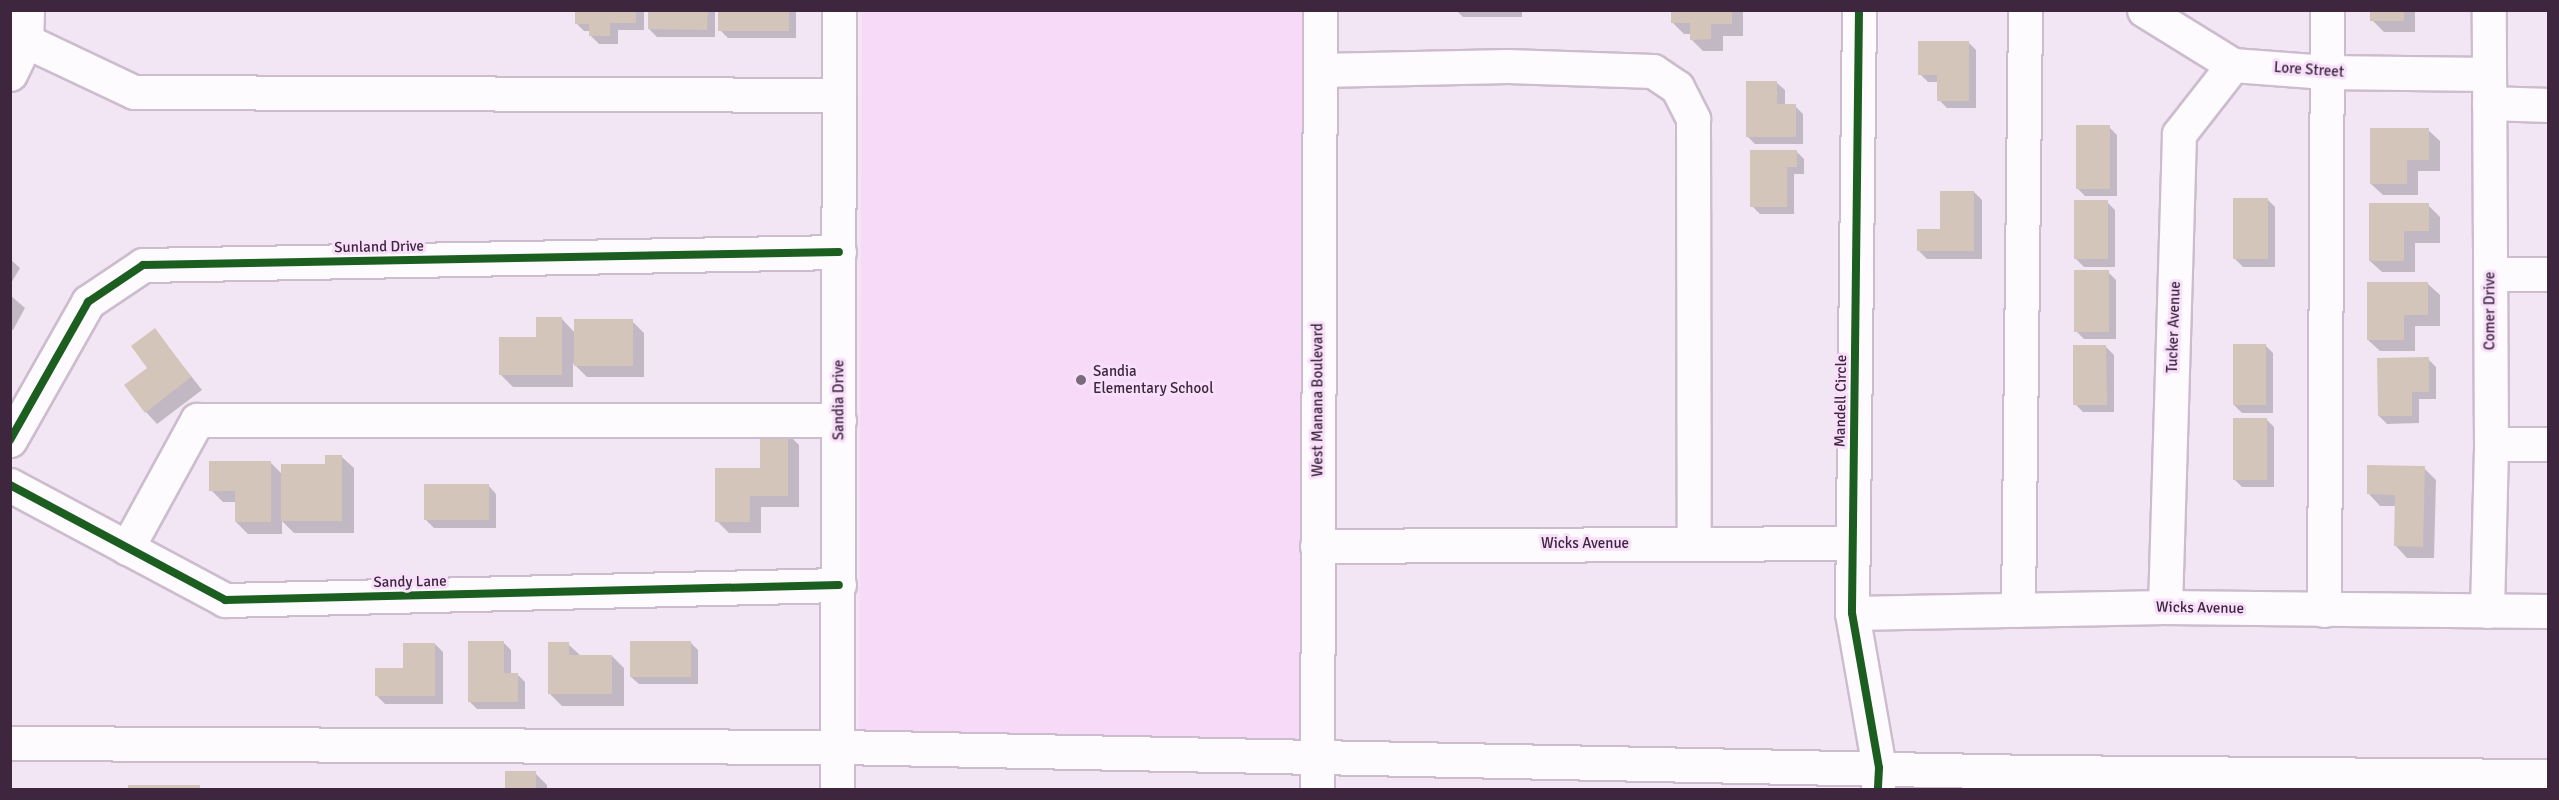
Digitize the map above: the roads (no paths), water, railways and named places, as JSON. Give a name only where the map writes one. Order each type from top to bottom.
[{"type":"street","name":"Sandia Drive","points":[[837,789],[839,747],[839,10]]},
{"type":"street","name":"West Manana Boulevard","points":[[1317,789],[1320,10]]},
{"type":"street","name":"Mandell Circle","points":[[1859,10],[1852,613],[1878,779]]},
{"type":"street","points":[[2018,610],[2025,10]]},
{"type":"street","name":"Lore Street","points":[[2144,10],[2232,64],[2489,89],[2548,105]]},
{"type":"street","points":[[2324,610],[2327,10]]},
{"type":"street","name":"Comer Drive","points":[[2487,611],[2491,444],[2489,10]]},
{"type":"street","points":[[10,74],[27,26],[134,92],[839,95]]},
{"type":"street","name":"Tucker Avenue","points":[[2165,607],[2180,134],[2232,64]]},
{"type":"street","points":[[1320,70],[1508,66],[1653,71],[1677,87],[1693,118],[1694,543]]},
{"type":"street","name":"Sunland Drive","points":[[10,440],[88,302],[143,265],[839,252]]},
{"type":"street","points":[[2490,274],[2548,274]]},
{"type":"street","points":[[127,548],[197,420],[839,420]]},
{"type":"street","points":[[2491,444],[2548,444]]},
{"type":"street","name":"Sandy Lane","points":[[10,485],[225,600],[839,585]]},
{"type":"street","name":"Wicks Avenue","points":[[1317,546],[1852,543]]},
{"type":"street","name":"Wicks Avenue","points":[[1852,613],[2165,607],[2548,611]]},
{"type":"street","points":[[10,743],[839,747],[1317,757],[1878,779],[2035,781],[2548,776]]},
{"type":"place","name":"Sandia Elementary School","points":[[1081,380]]}]
